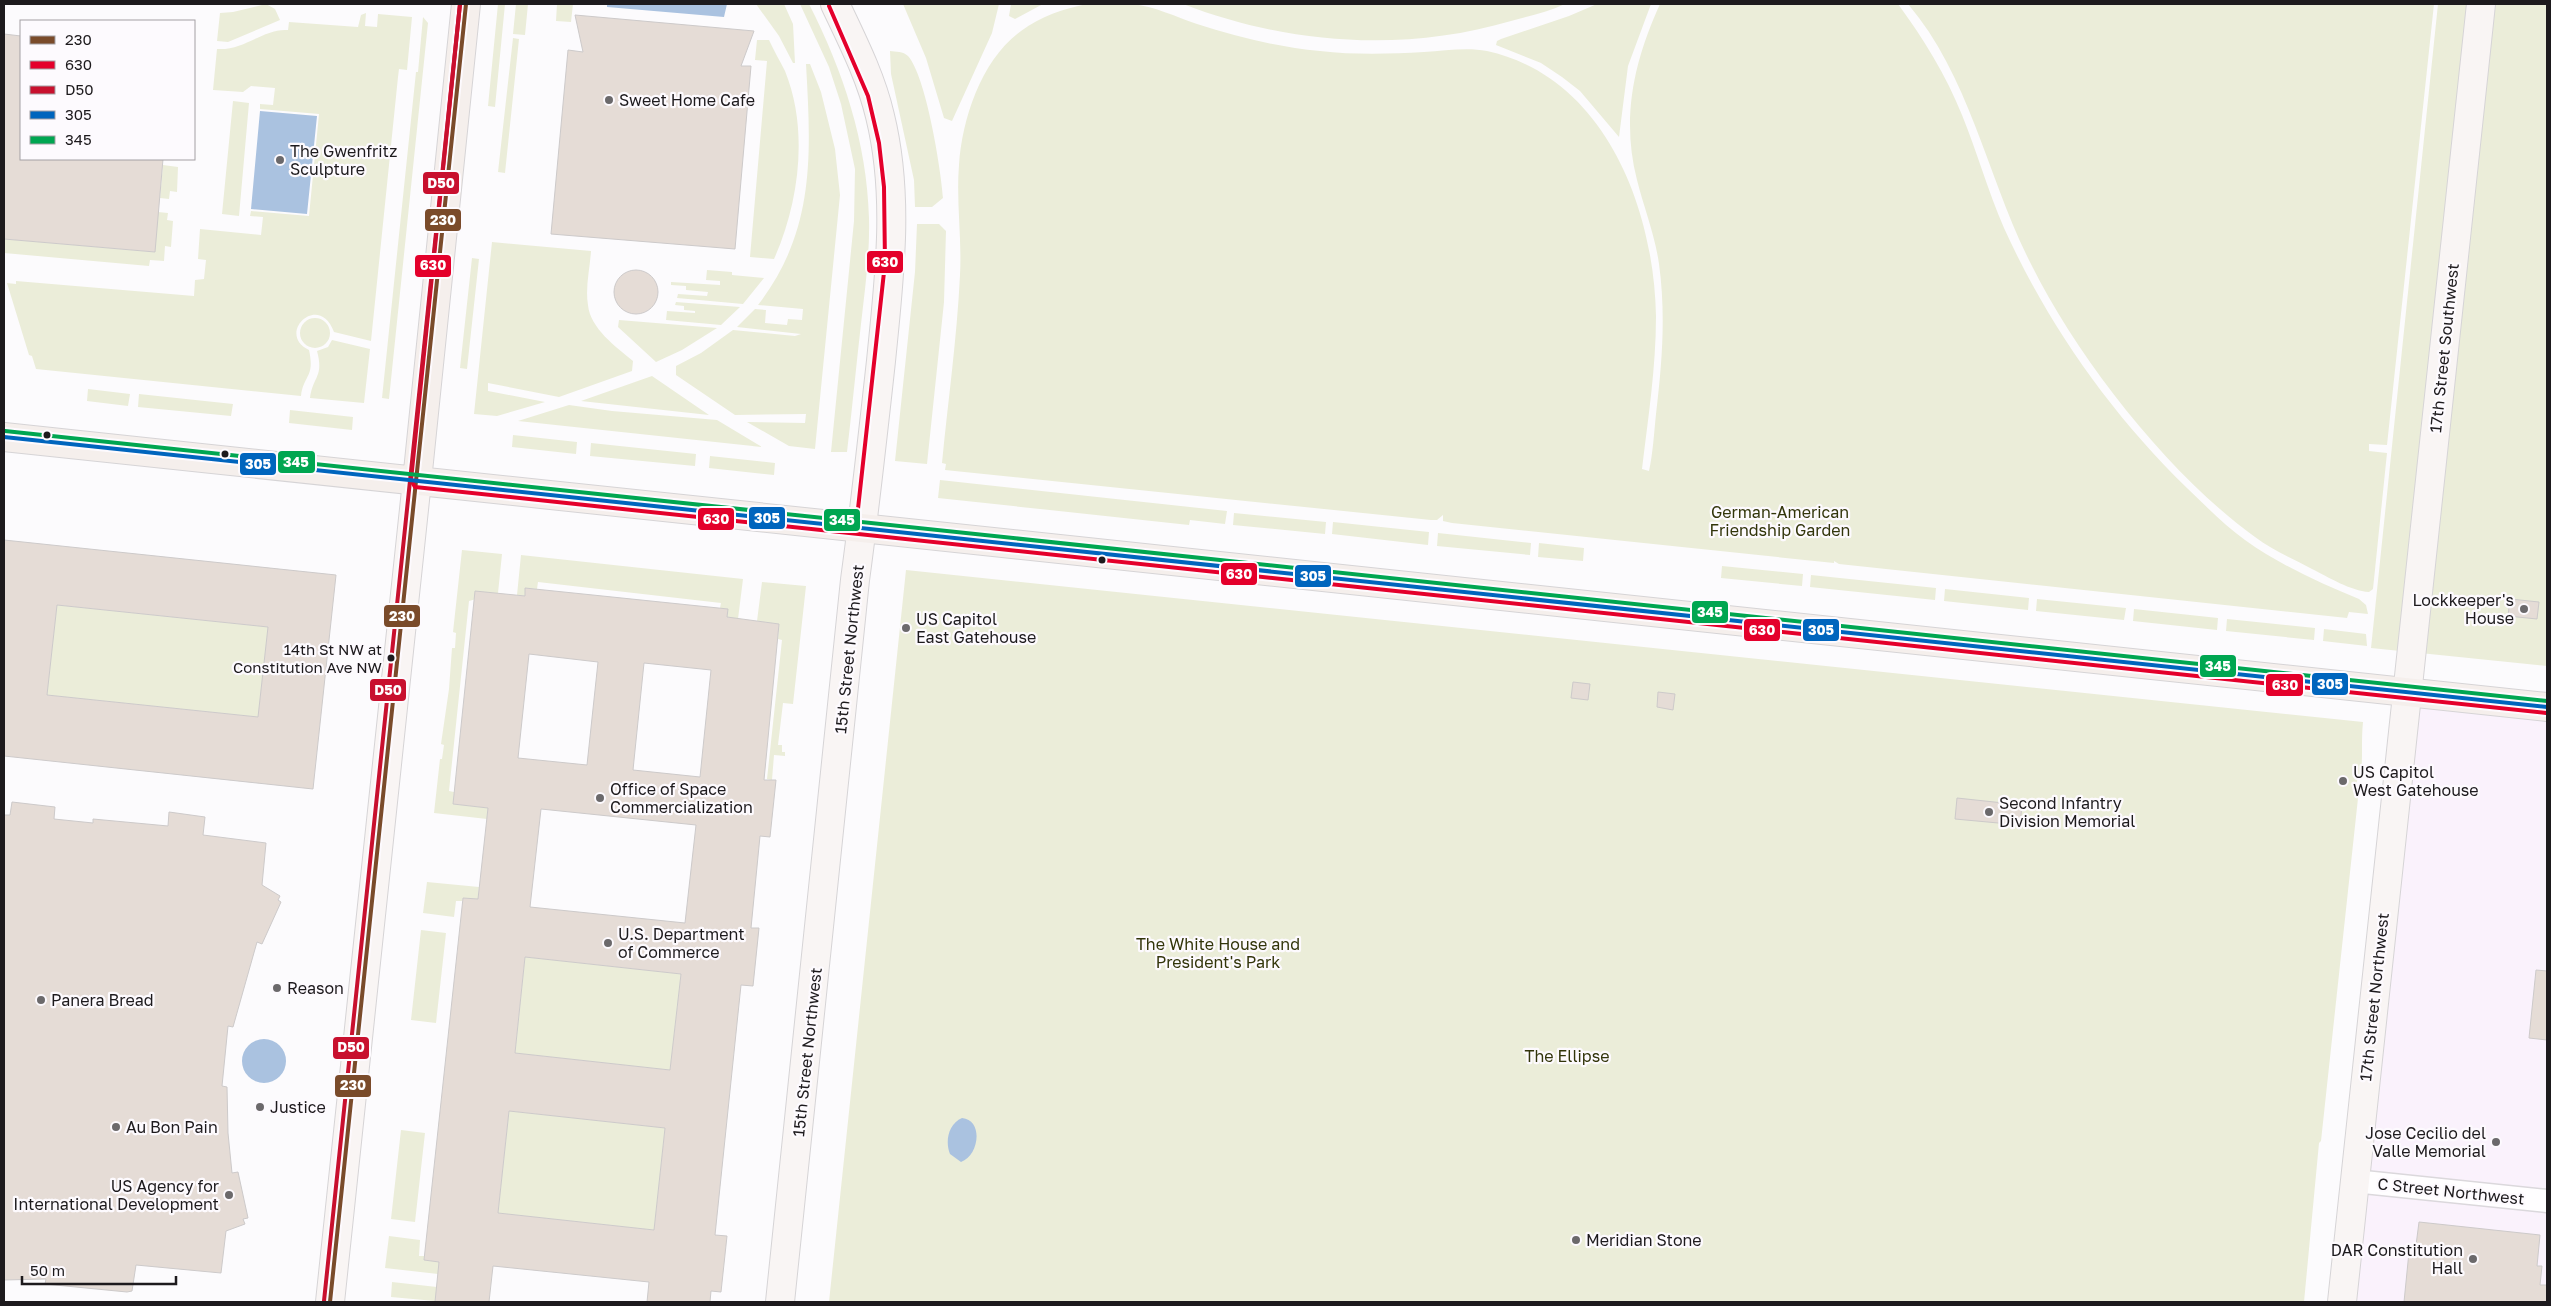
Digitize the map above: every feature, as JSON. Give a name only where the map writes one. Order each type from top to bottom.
[{"type":"highway","points":[[417,481],[466,4]]},
{"type":"highway","points":[[4,437],[2547,707]]},
{"type":"main road","name":"15th Street Northwest","points":[[780,1302],[891,262],[890,188],[885,142],[874,94],[835,4]]},
{"type":"main road","name":"17th Street Southwest","points":[[2407,692],[2481,4]]},
{"type":"main road","points":[[330,1302],[417,481]]},
{"type":"main road","name":"17th Street Northwest","points":[[2342,1302],[2407,692]]},
{"type":"street","name":"C Street Northwest","points":[[2354,1182],[2547,1201]]},
{"type":"shaded area","points":[[2407,692],[2547,707],[2547,1302],[2342,1302]]},
{"type":"green space","name":"German-American Friendship Garden","points":[[1121,3],[1140,5],[1227,33],[1258,41],[1304,49],[1372,54],[1463,49],[1487,51],[1528,65],[1563,88],[1592,118],[1615,153],[1633,192],[1645,233],[1653,275],[1656,316],[1653,374],[1642,469],[1649,471],[1660,377],[1662,339],[1661,283],[1657,253],[1632,157],[1630,112],[1637,68],[1660,4],[1898,4],[1925,44],[1956,100],[1998,214],[2021,264],[2061,333],[2107,399],[2159,460],[2230,528],[2258,549],[2286,565],[2359,599],[2366,605],[2368,614],[2349,612],[2347,618],[1839,564],[1834,561],[1834,563],[1452,523],[1443,521],[1443,515],[1437,520],[1431,520],[945,470],[946,464],[942,463],[959,299],[958,192],[959,165],[964,128],[976,91],[985,73],[1007,43],[1021,31],[1044,17],[1087,4]]},
{"type":"green space","points":[[266,4],[275,9],[280,20],[228,42],[217,41],[220,13],[233,12]]},
{"type":"green space","points":[[498,4],[505,4],[495,107],[488,106]]},
{"type":"green space","points":[[516,4],[528,4],[525,35],[513,34]]},
{"type":"green space","points":[[557,4],[573,4],[571,22],[556,21]]},
{"type":"green space","points":[[756,4],[784,4],[793,24],[795,63],[793,63],[779,36]]},
{"type":"green space","points":[[800,4],[809,4],[842,81],[858,135],[864,162],[867,190],[869,218],[868,258],[847,452],[831,452],[854,221],[855,169],[841,104],[829,67]]},
{"type":"green space","points":[[903,4],[999,4],[992,33],[952,121],[944,118],[926,58]]},
{"type":"green space","points":[[1011,4],[1043,4],[1015,19],[1009,16]]},
{"type":"green space","points":[[1183,4],[1565,4],[1538,14],[1470,31],[1387,40],[1345,40],[1263,28],[1222,18]]},
{"type":"green space","points":[[1597,4],[1651,4],[1628,66],[1619,137],[1580,91],[1562,77],[1541,63],[1496,45],[1497,41],[1501,39],[1569,16]]},
{"type":"green space","points":[[1908,4],[2434,4],[2387,445],[2369,444],[2369,451],[2387,453],[2373,589],[2369,592],[2362,591],[2340,583],[2275,550],[2255,537],[2190,482],[2129,414],[2075,339],[2032,266],[1948,64],[1930,33]]},
{"type":"green space","points":[[2438,4],[2547,4],[2547,666],[2371,648]]},
{"type":"green space","points":[[366,13],[365,26],[377,27],[378,14],[412,17],[407,70],[399,69],[371,341],[334,332],[327,320],[319,315],[311,315],[303,320],[298,326],[296,335],[300,343],[309,350],[311,366],[301,396],[36,369],[32,356],[29,355],[7,283],[16,284],[16,281],[194,296],[195,280],[204,279],[206,260],[198,259],[200,229],[261,235],[263,217],[250,216],[251,211],[309,216],[319,114],[260,109],[260,104],[273,105],[275,88],[251,86],[243,92],[213,90],[217,49],[236,47],[271,32],[288,30],[289,22],[358,27],[361,15]]},
{"type":"green space","points":[[423,17],[428,23],[389,399],[382,398]]},
{"type":"green space","points":[[513,38],[519,39],[505,173],[498,172]]},
{"type":"green space","points":[[757,40],[769,40],[785,71],[797,117],[799,142],[795,190],[790,214],[774,259],[750,257],[767,61],[755,60]]},
{"type":"green space","points":[[890,51],[902,52],[908,56],[915,67],[921,83],[936,146],[943,198],[932,207],[915,207],[914,180],[891,74]]},
{"type":"green space","points":[[806,64],[810,64],[821,92],[835,149],[840,195],[815,449],[789,446],[747,422],[805,423],[806,414],[735,415],[676,375],[676,366],[701,353],[733,330],[795,336],[801,334],[737,327],[755,309],[766,310],[765,323],[787,325],[788,319],[802,320],[803,309],[758,305],[777,277],[791,248],[806,190],[809,129]]},
{"type":"green space","points":[[233,101],[249,103],[239,216],[222,214]]},
{"type":"green space","points":[[163,165],[178,167],[177,192],[170,191],[169,199],[160,198]]},
{"type":"green space","points":[[158,212],[168,213],[167,220],[173,221],[171,247],[165,246],[164,261],[150,260],[149,266],[4,253],[4,239],[154,252]]},
{"type":"green space","points":[[917,224],[939,224],[946,231],[944,302],[927,464],[895,461],[915,272]]},
{"type":"green space","points":[[492,242],[591,251],[587,292],[590,313],[593,321],[605,336],[633,361],[632,371],[559,397],[488,383],[488,391],[545,402],[497,416],[474,414]]},
{"type":"green space","points":[[472,258],[479,259],[467,369],[460,368]]},
{"type":"green space","points":[[707,270],[764,278],[743,304],[677,298],[678,294],[707,296],[708,292],[686,290],[686,286],[671,285],[671,282],[720,285],[720,281],[706,280]]},
{"type":"green space","points":[[676,302],[740,307],[721,325],[666,320],[667,311],[695,313],[695,311],[684,310],[684,306],[675,305]]},
{"type":"green space","points":[[315,318],[325,323],[330,333],[325,343],[315,348],[305,343],[300,333],[305,323]]},
{"type":"green space","points":[[619,320],[717,328],[682,350],[656,362],[618,327]]},
{"type":"green space","points":[[332,340],[370,349],[364,403],[310,398],[319,371],[317,351],[328,347]]},
{"type":"green space","points":[[652,376],[709,415],[581,401]]},
{"type":"green space","points":[[88,389],[130,394],[128,406],[87,401]]},
{"type":"green space","points":[[139,394],[233,404],[231,416],[138,407]]},
{"type":"green space","points":[[569,405],[612,411],[717,420],[762,447],[518,421]]},
{"type":"green space","points":[[290,410],[353,417],[352,430],[289,423]]},
{"type":"green space","points":[[513,435],[577,442],[576,454],[512,447]]},
{"type":"green space","points":[[591,443],[696,454],[695,466],[590,456]]},
{"type":"green space","points":[[710,456],[775,463],[774,475],[709,468]]},
{"type":"green space","points":[[940,480],[1227,511],[1225,524],[1190,520],[1189,525],[938,498]]},
{"type":"green space","points":[[1234,513],[1326,522],[1325,534],[1233,525]]},
{"type":"green space","points":[[1333,522],[1429,532],[1428,545],[1332,534]]},
{"type":"green space","points":[[1438,533],[1531,543],[1530,555],[1437,546]]},
{"type":"green space","points":[[1539,543],[1584,548],[1583,561],[1538,557]]},
{"type":"green space","points":[[462,550],[502,554],[498,593],[469,601],[449,791],[454,792],[453,804],[488,808],[487,819],[434,813],[440,759],[442,759],[444,745],[441,744],[449,689],[452,648],[455,648],[456,633],[453,632]]},
{"type":"green space","points":[[521,555],[743,579],[738,619],[727,617],[728,609],[720,608],[721,603],[538,582],[537,589],[526,588],[525,596],[517,595]]},
{"type":"green space","points":[[1722,566],[1803,574],[1802,586],[1721,578]]},
{"type":"green space","name":"The White House and President's Park","points":[[906,570],[2363,722],[2361,774],[2358,774],[2356,788],[2359,789],[2321,1141],[2319,1143],[2304,1302],[829,1302]]},
{"type":"green space","points":[[1811,575],[1936,588],[1935,600],[1810,587]]},
{"type":"green space","points":[[762,582],[806,586],[793,704],[783,703],[778,745],[782,745],[782,752],[785,752],[785,756],[774,755],[772,780],[767,779],[782,640],[778,639],[779,624],[757,621]]},
{"type":"green space","points":[[1945,589],[2029,598],[2028,610],[1944,601]]},
{"type":"green space","points":[[2037,599],[2126,608],[2124,620],[2036,611]]},
{"type":"green space","points":[[57,605],[268,627],[258,717],[47,695]]},
{"type":"green space","points":[[2134,609],[2218,618],[2217,630],[2133,621]]},
{"type":"green space","points":[[2227,619],[2315,628],[2314,640],[2226,631]]},
{"type":"green space","points":[[2324,629],[2366,634],[2367,646],[2323,641]]},
{"type":"green space","points":[[427,882],[479,887],[478,899],[463,898],[462,901],[456,901],[454,917],[423,913]]},
{"type":"green space","points":[[421,930],[446,933],[436,1023],[411,1020]]},
{"type":"green space","points":[[525,957],[681,974],[670,1070],[515,1053]]},
{"type":"green space","points":[[509,1111],[665,1128],[654,1230],[498,1213]]},
{"type":"green space","points":[[401,1130],[425,1133],[415,1222],[391,1219]]},
{"type":"green space","points":[[389,1236],[420,1240],[419,1256],[424,1256],[424,1260],[439,1262],[438,1274],[385,1268]]},
{"type":"green space","points":[[392,1282],[437,1287],[435,1301],[391,1297]]},
{"type":"water","points":[[607,4],[727,4],[724,17],[607,7]]},
{"type":"water","points":[[260,111],[317,116],[307,214],[251,209]]},
{"type":"water","points":[[268,1039],[280,1045],[285,1052],[285,1070],[280,1077],[273,1082],[260,1083],[252,1080],[245,1073],[242,1057],[245,1049],[252,1042]]},
{"type":"water","points":[[962,1118],[969,1120],[974,1125],[977,1138],[972,1153],[961,1162],[950,1154],[948,1139],[954,1124]]},
{"type":"building","points":[[575,15],[754,31],[741,66],[751,66],[735,249],[551,234],[568,50],[583,52]]},
{"type":"building","points":[[4,34],[20,36],[20,160],[163,160],[155,252],[4,239]]},
{"type":"building","points":[[640,270],[652,276],[657,283],[657,301],[652,308],[645,313],[632,314],[624,311],[617,304],[614,288],[617,280],[624,273]]},
{"type":"building","points":[[4,540],[336,575],[313,789],[4,756]],"holes":[[[57,605],[268,627],[258,717],[47,695]]]},
{"type":"building","name":"U.S. Department of Commerce","points":[[525,588],[728,609],[727,617],[779,624],[764,780],[776,780],[770,837],[760,836],[751,928],[759,928],[753,986],[741,985],[715,1235],[727,1236],[721,1292],[711,1291],[710,1302],[647,1302],[649,1282],[493,1266],[489,1302],[435,1302],[439,1262],[424,1260],[463,898],[478,899],[488,808],[453,804],[475,591],[525,596]],"holes":[[[529,654],[598,662],[587,765],[518,758]],[[644,663],[711,670],[700,777],[633,770]],[[541,809],[696,825],[685,923],[530,907]],[[525,957],[681,974],[670,1070],[515,1053]],[[509,1111],[665,1128],[654,1230],[498,1213]]]},
{"type":"building","name":"Lockkeeper's House","points":[[2510,599],[2539,602],[2537,619],[2508,616]]},
{"type":"building","points":[[1573,682],[1590,684],[1588,700],[1571,698]]},
{"type":"building","points":[[1658,692],[1675,694],[1673,710],[1657,707]]},
{"type":"building","name":"Second Infantry Division Memorial","points":[[1957,798],[2022,805],[2020,825],[1955,819]]},
{"type":"building","points":[[12,802],[55,807],[54,819],[93,823],[93,819],[168,826],[169,812],[205,817],[203,835],[266,843],[262,885],[280,896],[278,900],[281,902],[262,944],[257,942],[233,1027],[228,1026],[222,1086],[227,1087],[228,1133],[232,1173],[238,1172],[248,1218],[243,1219],[245,1224],[226,1231],[221,1273],[136,1265],[132,1291],[127,1292],[45,1284],[46,1279],[4,1280],[4,815],[10,815]]},
{"type":"building","points":[[2536,970],[2547,971],[2547,1040],[2529,1038]]},
{"type":"building","name":"DAR Constitution Hall","points":[[2419,1222],[2540,1235],[2537,1266],[2542,1266],[2540,1285],[2547,1285],[2547,1302],[2404,1302],[2409,1252],[2415,1253]]},
{"type":"transit line","name":"630","points":[[460,4],[411,480],[415,487],[2546,713]]},
{"type":"transit line","name":"D50","points":[[324,1301],[460,4]]},
{"type":"transit line","name":"230","points":[[330,1302],[466,4]]},
{"type":"transit line","name":"630","points":[[829,6],[868,96],[879,143],[884,187],[885,263],[856,527]]},
{"type":"transit line","name":"345","points":[[5,431],[2547,701]]},
{"type":"transit line","name":"305","points":[[4,437],[2547,707]]},
{"type":"place","name":"Sweet Home Cafe","points":[[609,100]]},
{"type":"place","name":"The Gwenfritz Sculpture","points":[[280,160]]},
{"type":"place","name":"Lockkeeper's House","points":[[2524,609]]},
{"type":"place","name":"US Capitol East Gatehouse","points":[[906,628]]},
{"type":"place","name":"14th St NW at Constitution Ave NW","points":[[391,658]]},
{"type":"place","name":"US Capitol West Gatehouse","points":[[2343,781]]},
{"type":"place","name":"Office of Space Commercialization","points":[[600,798]]},
{"type":"place","name":"Second Infantry Division Memorial","points":[[1989,812]]},
{"type":"place","name":"U.S. Department of Commerce","points":[[608,943]]},
{"type":"place","name":"Reason","points":[[277,988]]},
{"type":"place","name":"Panera Bread","points":[[41,1000]]},
{"type":"place","name":"Justice","points":[[260,1107]]},
{"type":"place","name":"Au Bon Pain","points":[[116,1127]]},
{"type":"place","name":"Jose Cecilio del Valle Memorial","points":[[2496,1142]]},
{"type":"place","name":"US Agency for International Development","points":[[229,1195]]},
{"type":"place","name":"Meridian Stone","points":[[1576,1240]]},
{"type":"place","name":"DAR Constitution Hall","points":[[2473,1259]]},
{"type":"park label","name":"The Ellipse","points":[[1567,1056]]}]
